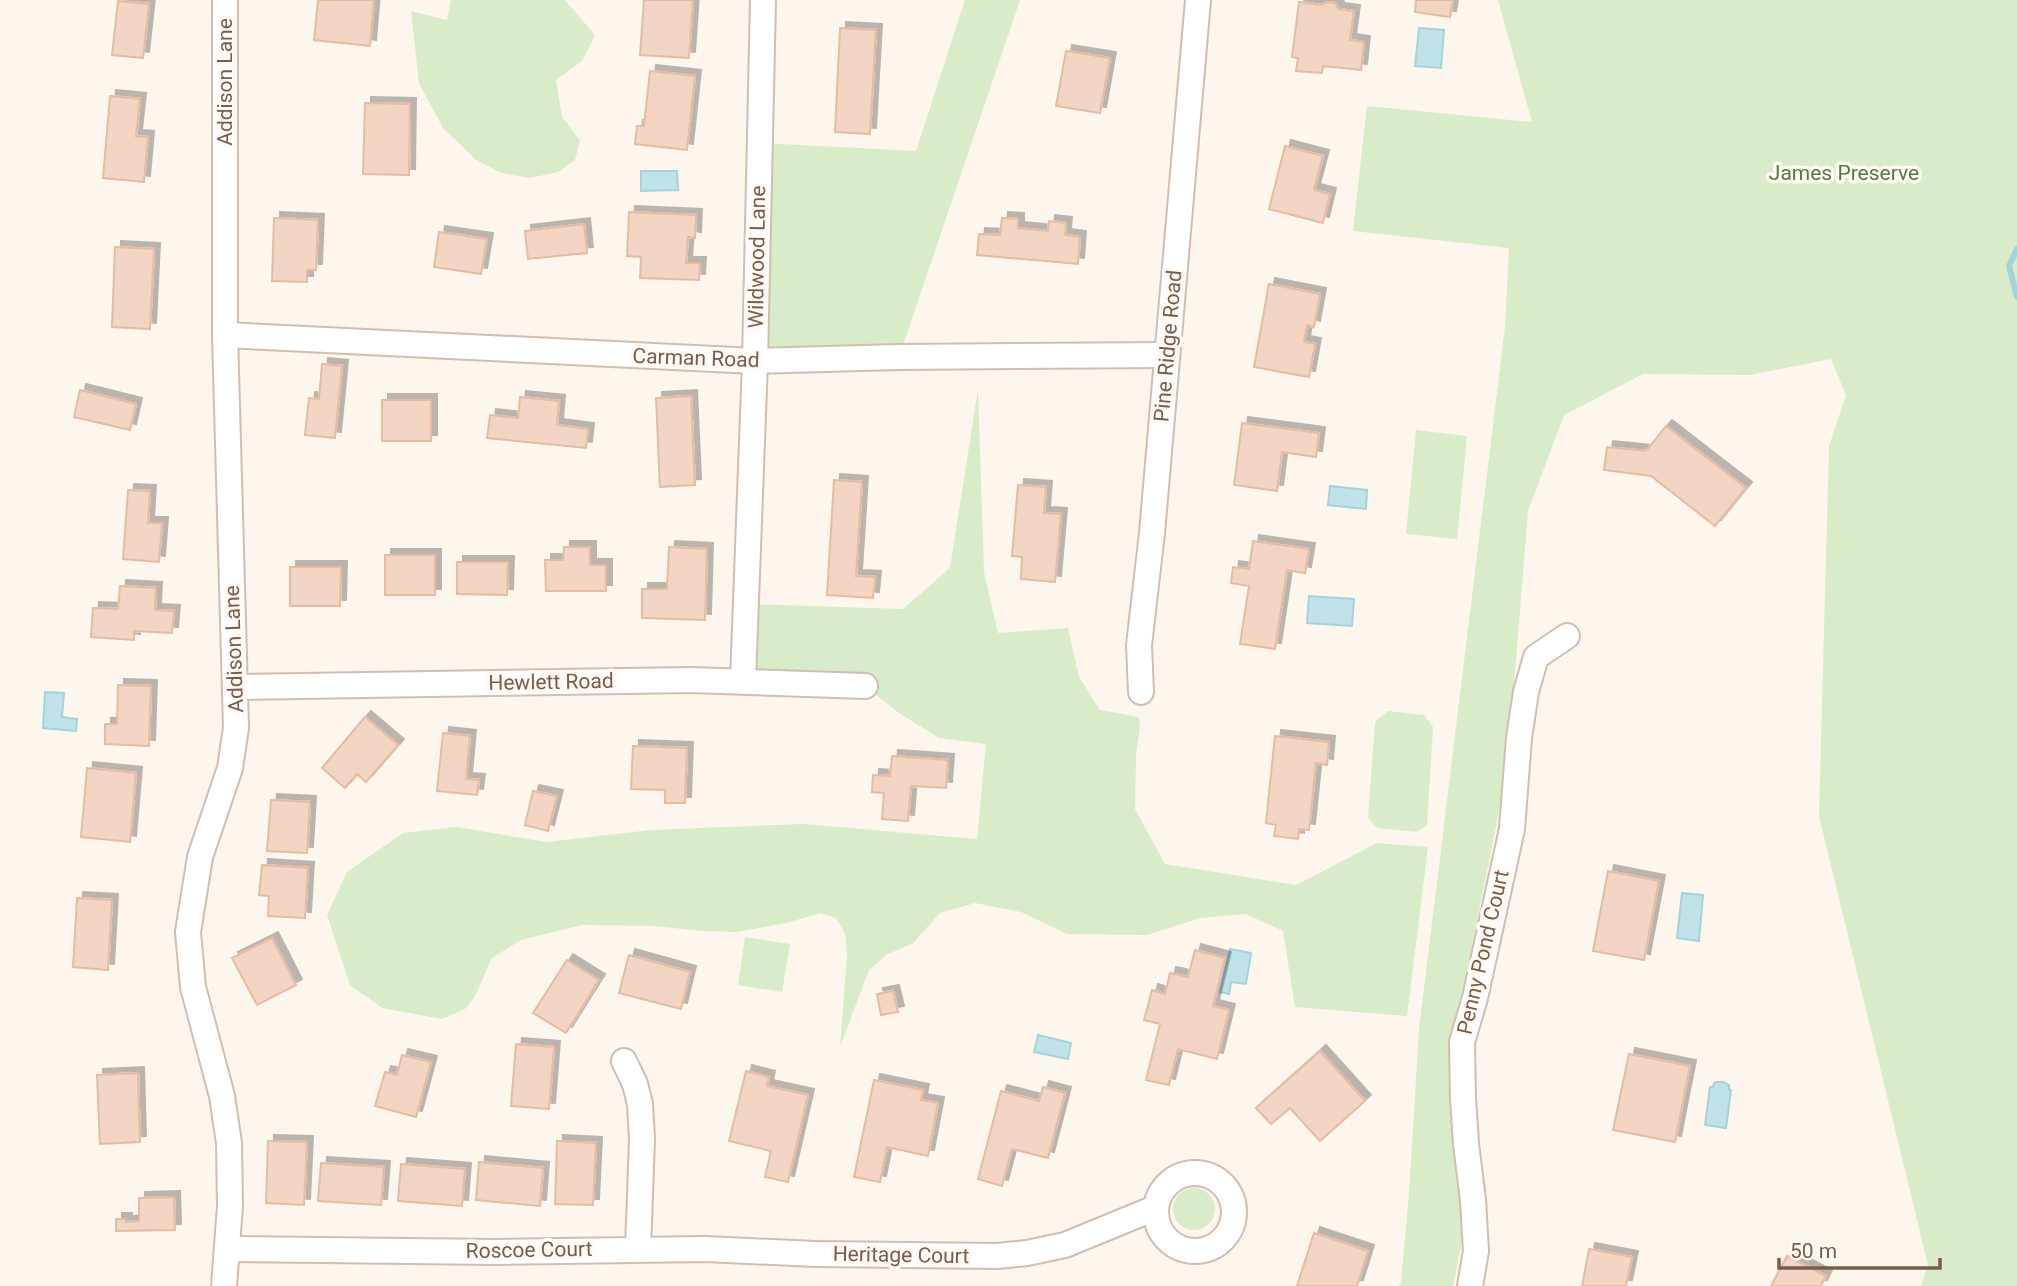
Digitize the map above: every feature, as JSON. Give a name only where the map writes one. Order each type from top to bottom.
[{"type":"street","name":"Addison Lane","points":[[224,1286],[230,1206],[229,1143],[222,1096],[193,988],[188,932],[200,858],[230,768],[236,728],[225,335],[225,0]]},
{"type":"street","name":"Wildwood Lane","points":[[743,681],[755,361],[763,0]]},
{"type":"street","name":"Pine Ridge Road","points":[[1141,692],[1139,645],[1152,533],[1198,0]]},
{"type":"street","name":"Carman Road","points":[[225,335],[755,361],[1166,355]]},
{"type":"street","name":"Penny Pond Court","points":[[1471,1286],[1476,1251],[1464,1110],[1462,1042],[1475,998],[1512,829],[1519,738],[1526,692],[1536,657],[1567,636]]},
{"type":"street","name":"Hewlett Road","points":[[236,687],[691,680],[865,686]]},
{"type":"street","points":[[624,1061],[635,1084],[640,1104],[642,1139],[638,1249]]},
{"type":"street","name":"Heritage Court","points":[[638,1249],[997,1256],[1065,1245],[1155,1208]]},
{"type":"street","name":"Roscoe Court","points":[[228,1249],[496,1252],[638,1249]]},
{"type":"green space","points":[[451,0],[565,0],[595,35],[582,61],[556,80],[562,117],[580,140],[575,160],[558,172],[530,178],[501,173],[475,159],[443,128],[419,83],[411,11],[447,20]]},
{"type":"green space","points":[[965,0],[1020,0],[899,357],[755,361],[760,143],[916,151]]},
{"type":"green space","name":"James Preserve","points":[[1498,0],[2017,0],[2017,1286],[1921,1286],[1928,1265],[1819,816],[1829,446],[1846,395],[1831,359],[1750,375],[1643,374],[1564,415],[1528,511],[1507,772],[1452,1046],[1463,1237],[1453,1286],[1399,1286],[1409,1194],[1419,1029],[1505,327],[1509,248],[1353,231],[1367,106],[1532,122]]},
{"type":"green space","points":[[978,389],[984,572],[998,633],[1068,628],[1079,677],[1100,710],[1139,717],[1135,809],[1165,864],[1296,885],[1377,843],[1428,847],[1407,1016],[1295,1007],[1283,931],[1246,914],[1200,918],[1147,935],[1067,934],[1021,912],[975,903],[940,913],[913,943],[886,955],[869,970],[840,1047],[847,954],[845,933],[836,918],[821,913],[737,932],[654,926],[582,925],[521,940],[492,958],[474,998],[465,1009],[442,1019],[382,1008],[350,985],[327,915],[347,872],[403,833],[456,827],[546,842],[651,830],[803,824],[977,839],[986,744],[939,738],[899,713],[865,686],[743,681],[746,604],[903,609],[950,568]]},
{"type":"green space","points":[[1416,430],[1467,436],[1457,539],[1406,534]]},
{"type":"green space","points":[[1388,711],[1424,715],[1433,727],[1427,825],[1417,832],[1377,828],[1368,818],[1375,722]]},
{"type":"green space","points":[[745,937],[790,944],[782,992],[738,985]]},
{"type":"green space","points":[[1194,1188],[1209,1194],[1215,1209],[1209,1224],[1194,1230],[1179,1224],[1173,1209],[1179,1194]]},
{"type":"water","points":[[1419,28],[1444,30],[1441,68],[1415,66]]},
{"type":"water","points":[[641,171],[677,171],[678,190],[641,191]]},
{"type":"water","points":[[1330,486],[1367,490],[1366,509],[1328,505]]},
{"type":"water","points":[[1309,596],[1354,599],[1352,626],[1307,623]]},
{"type":"water","points":[[45,692],[64,693],[62,717],[77,719],[76,731],[43,728]]},
{"type":"water","points":[[1682,893],[1703,895],[1699,941],[1677,938]]},
{"type":"water","points":[[1230,949],[1251,953],[1246,984],[1231,982],[1229,994],[1220,992]]},
{"type":"water","points":[[1038,1035],[1071,1043],[1068,1059],[1034,1052]]},
{"type":"water","points":[[1717,1082],[1729,1085],[1731,1090],[1726,1128],[1705,1125],[1710,1087]]},
{"type":"building","points":[[318,0],[374,0],[370,46],[314,40]]},
{"type":"building","points":[[644,0],[693,0],[689,58],[640,55]]},
{"type":"building","points":[[1416,0],[1453,0],[1450,17],[1415,12]]},
{"type":"building","points":[[118,1],[149,4],[143,58],[112,55]]},
{"type":"building","points":[[1299,2],[1322,5],[1327,2],[1335,3],[1339,9],[1354,11],[1350,40],[1364,42],[1361,70],[1323,66],[1322,73],[1296,71],[1298,58],[1292,57]]},
{"type":"building","points":[[840,28],[876,30],[870,134],[835,132]]},
{"type":"building","points":[[1066,51],[1110,58],[1100,113],[1056,106]]},
{"type":"building","points":[[650,71],[695,76],[687,150],[635,144],[637,126],[644,126]]},
{"type":"building","points":[[110,96],[140,99],[136,136],[148,137],[144,182],[103,178]]},
{"type":"building","points":[[365,103],[410,104],[409,175],[363,174]]},
{"type":"building","points":[[1285,146],[1323,156],[1314,190],[1330,194],[1323,223],[1269,209]]},
{"type":"building","points":[[629,212],[696,215],[695,238],[688,237],[686,263],[700,263],[699,280],[640,278],[641,257],[627,256]]},
{"type":"building","points":[[274,218],[318,220],[316,270],[307,270],[307,282],[272,281]]},
{"type":"building","points":[[1002,218],[1018,219],[1018,228],[1048,231],[1049,221],[1066,223],[1065,235],[1080,237],[1078,264],[977,255],[979,234],[1000,235]]},
{"type":"building","points":[[584,224],[587,253],[528,259],[525,231]]},
{"type":"building","points":[[439,232],[487,239],[481,274],[434,267]]},
{"type":"building","points":[[115,247],[154,249],[150,329],[112,327]]},
{"type":"building","points":[[1269,284],[1320,294],[1314,327],[1307,325],[1304,342],[1315,344],[1309,377],[1254,367]]},
{"type":"building","points":[[322,364],[342,366],[335,438],[305,435],[309,398],[319,399]]},
{"type":"building","points":[[80,390],[136,404],[130,430],[74,417]]},
{"type":"building","points":[[691,396],[695,485],[660,487],[656,398]]},
{"type":"building","points":[[520,397],[559,401],[557,425],[588,429],[586,448],[487,438],[490,415],[518,418]]},
{"type":"building","points":[[382,400],[431,400],[431,441],[382,441]]},
{"type":"building","points":[[1242,423],[1319,433],[1316,457],[1282,452],[1277,491],[1234,485]]},
{"type":"building","points":[[1666,426],[1746,488],[1715,526],[1651,476],[1604,470],[1607,447],[1646,451]]},
{"type":"building","points":[[834,480],[862,482],[856,576],[875,577],[873,598],[827,595]]},
{"type":"building","points":[[1018,485],[1046,487],[1044,513],[1061,514],[1055,582],[1021,579],[1022,557],[1012,556]]},
{"type":"building","points":[[128,490],[150,491],[148,523],[162,523],[159,562],[123,559]]},
{"type":"building","points":[[1253,541],[1309,549],[1305,573],[1287,570],[1275,649],[1240,644],[1249,586],[1231,583],[1233,567],[1249,569]]},
{"type":"building","points":[[564,547],[590,547],[590,565],[606,565],[606,591],[546,591],[545,560],[563,560]]},
{"type":"building","points":[[669,547],[707,549],[705,620],[642,618],[642,589],[667,589]]},
{"type":"building","points":[[385,555],[435,555],[435,595],[385,595]]},
{"type":"building","points":[[457,562],[508,562],[507,595],[457,594]]},
{"type":"building","points":[[290,567],[341,567],[340,606],[290,606]]},
{"type":"building","points":[[120,586],[156,588],[155,610],[174,611],[172,633],[134,631],[134,640],[91,637],[93,608],[118,609]]},
{"type":"building","points":[[118,685],[151,686],[149,746],[105,744],[105,724],[117,724]]},
{"type":"building","points":[[365,717],[398,745],[366,782],[357,774],[345,788],[322,768]]},
{"type":"building","points":[[443,733],[470,736],[466,779],[479,780],[477,795],[437,791]]},
{"type":"building","points":[[1275,736],[1329,742],[1327,765],[1316,763],[1309,830],[1299,829],[1298,839],[1274,836],[1276,825],[1266,823]]},
{"type":"building","points":[[633,746],[687,748],[685,803],[665,803],[665,790],[631,789]]},
{"type":"building","points":[[892,756],[948,760],[946,788],[911,786],[908,821],[882,819],[884,793],[872,792],[873,775],[890,776]]},
{"type":"building","points":[[87,768],[136,773],[130,842],[81,837]]},
{"type":"building","points":[[533,791],[557,796],[548,831],[525,825]]},
{"type":"building","points":[[271,800],[310,802],[307,853],[267,851]]},
{"type":"building","points":[[262,865],[308,868],[305,918],[268,916],[269,896],[259,895]]},
{"type":"building","points":[[1608,871],[1659,881],[1644,960],[1593,951]]},
{"type":"building","points":[[77,898],[112,900],[108,970],[73,967]]},
{"type":"building","points":[[272,938],[296,985],[257,1005],[232,958]]},
{"type":"building","points":[[1195,950],[1225,958],[1213,1006],[1229,1010],[1217,1059],[1178,1049],[1169,1085],[1146,1080],[1160,1024],[1144,1020],[1152,990],[1165,994],[1170,973],[1188,977]]},
{"type":"building","points":[[629,955],[690,972],[681,1009],[619,993]]},
{"type":"building","points":[[567,960],[599,980],[566,1033],[533,1013]]},
{"type":"building","points":[[893,991],[898,1012],[881,1015],[877,994]]},
{"type":"building","points":[[516,1044],[554,1047],[549,1109],[511,1106]]},
{"type":"building","points":[[1320,1051],[1365,1101],[1320,1141],[1290,1108],[1271,1124],[1256,1108]]},
{"type":"building","points":[[1629,1054],[1690,1066],[1675,1142],[1613,1130]]},
{"type":"building","points":[[402,1055],[431,1062],[416,1117],[375,1106],[385,1072],[397,1075]]},
{"type":"building","points":[[746,1071],[769,1077],[767,1086],[808,1095],[788,1182],[765,1177],[771,1151],[729,1141]]},
{"type":"building","points":[[138,1073],[140,1142],[100,1144],[97,1075]]},
{"type":"building","points":[[874,1080],[923,1090],[921,1100],[938,1103],[928,1156],[887,1147],[880,1182],[854,1177]]},
{"type":"building","points":[[1043,1087],[1065,1093],[1048,1158],[1012,1149],[1002,1186],[978,1179],[1001,1091],[1039,1101]]},
{"type":"building","points":[[268,1141],[307,1142],[304,1205],[266,1203]]},
{"type":"building","points":[[557,1141],[596,1143],[593,1205],[555,1204]]},
{"type":"building","points":[[479,1162],[543,1168],[540,1206],[476,1200]]},
{"type":"building","points":[[321,1163],[384,1167],[381,1205],[318,1201]]},
{"type":"building","points":[[401,1164],[465,1169],[462,1206],[398,1201]]},
{"type":"building","points":[[174,1197],[175,1230],[116,1231],[116,1219],[126,1219],[126,1222],[139,1221],[139,1198]]},
{"type":"building","points":[[1314,1233],[1368,1251],[1357,1286],[1297,1286]]},
{"type":"building","points":[[1589,1249],[1632,1257],[1626,1286],[1582,1286]]},
{"type":"building","points":[[1787,1256],[1826,1276],[1821,1286],[1771,1286]]},
{"type":"waterway","points":[[2017,249],[2009,266],[2017,297]]}]
